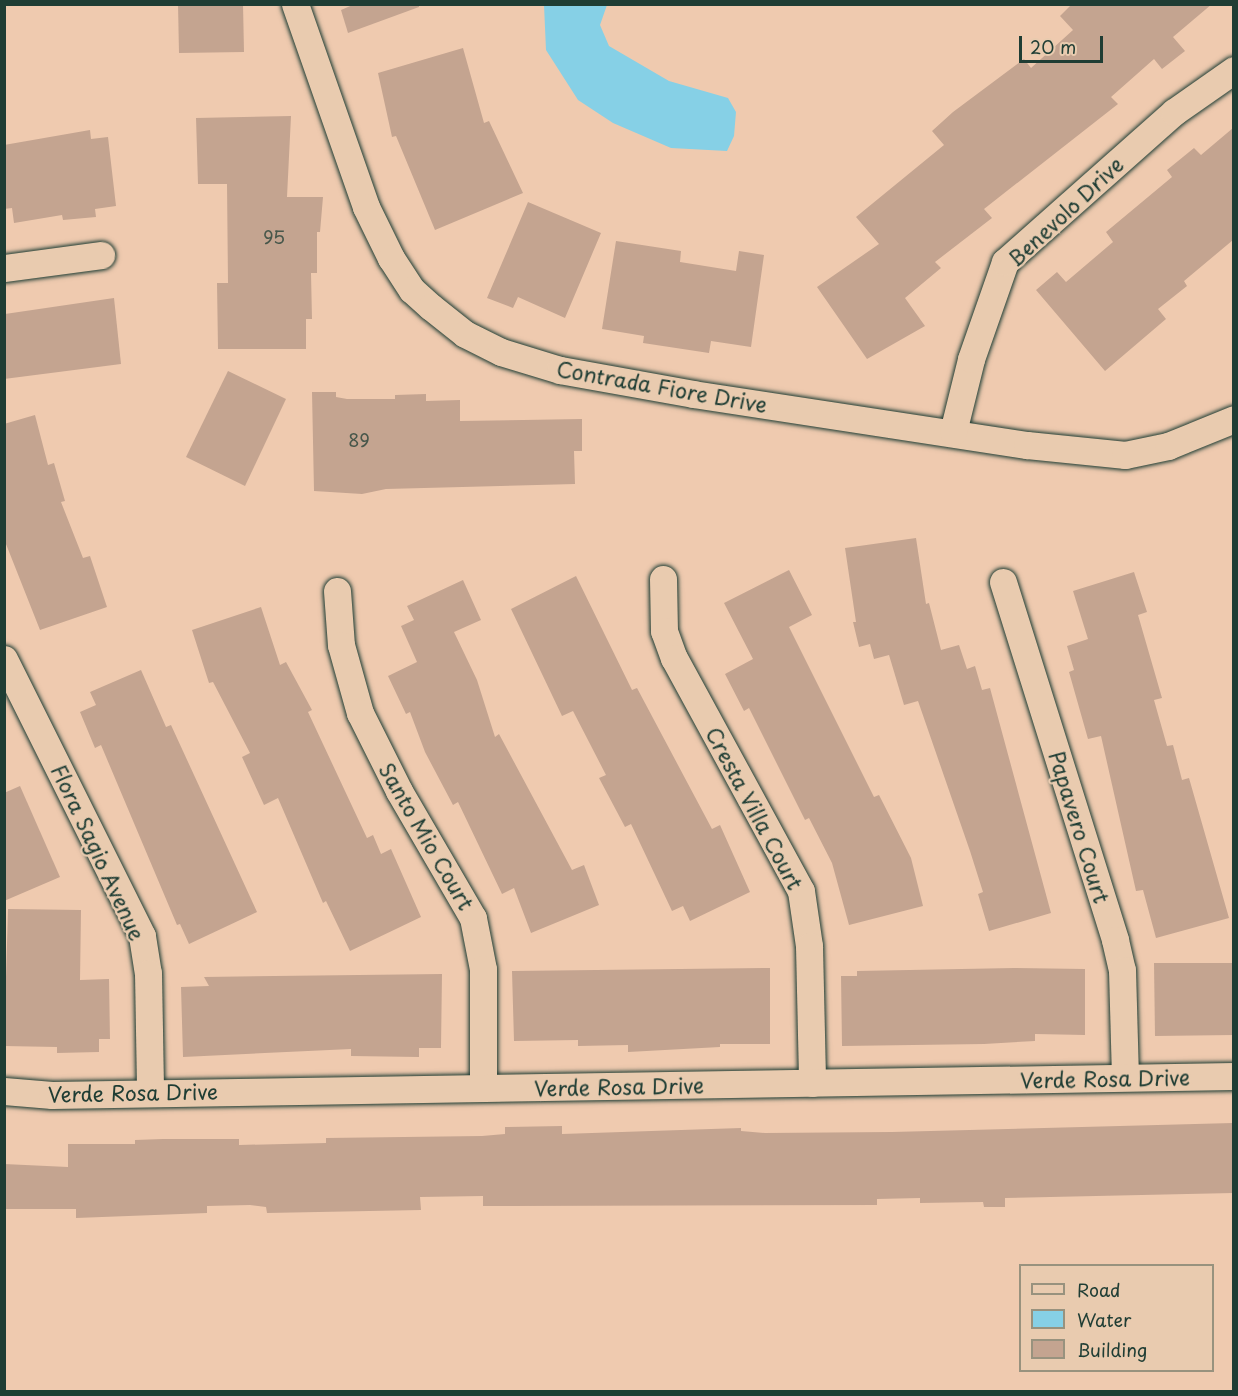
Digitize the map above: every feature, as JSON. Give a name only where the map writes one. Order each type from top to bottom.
[{"type":"street","name":"Contrada Fiore Drive","points":[[295,4],[379,236],[412,290],[465,334],[501,352],[560,370],[1027,445],[1125,455],[1168,446],[1233,419]]},
{"type":"street","name":"Benevolo Drive","points":[[954,432],[974,349],[1005,262],[1174,112],[1233,70]]},
{"type":"street","points":[[4,268],[101,255]]},
{"type":"street","name":"Cresta Villa Court","points":[[663,579],[664,631],[674,658],[801,891],[808,921],[812,1083]]},
{"type":"street","name":"Papavero Court","points":[[1003,582],[1115,940],[1122,970],[1125,1077]]},
{"type":"street","name":"Santo Mio Court","points":[[336,591],[341,645],[360,713],[399,791],[473,918],[483,969],[483,1088]]},
{"type":"street","name":"Flora Sagio Avenue","points":[[6,665],[142,936],[148,973],[150,1092]]},
{"type":"street","name":"Verde Rosa Drive","points":[[4,1091],[52,1095],[1233,1076]]},
{"type":"water","points":[[544,5],[607,5],[600,25],[609,46],[669,81],[728,98],[736,112],[734,136],[727,151],[671,148],[613,123],[578,100],[546,50]]},
{"type":"building","points":[[178,4],[243,4],[244,52],[179,53]]},
{"type":"building","points":[[355,4],[419,4],[419,7],[348,33],[341,10]]},
{"type":"building","points":[[1072,4],[1212,4],[1173,37],[1185,51],[1162,69],[1154,59],[1111,97],[1118,104],[984,209],[992,218],[935,262],[941,268],[905,298],[925,326],[867,359],[817,287],[879,244],[856,217],[944,145],[932,131],[953,112],[1024,59],[1031,68],[1073,30],[1060,16]]},
{"type":"building","points":[[463,48],[484,123],[489,121],[523,193],[435,230],[396,136],[392,137],[378,73]]},
{"type":"building","points":[[291,116],[287,197],[323,197],[320,232],[317,232],[317,273],[311,273],[312,319],[306,319],[306,349],[218,349],[217,283],[228,283],[227,184],[198,184],[196,118]]},
{"type":"building","points":[[1233,128],[1233,240],[1184,281],[1187,286],[1158,309],[1166,319],[1105,371],[1036,290],[1057,272],[1066,282],[1113,242],[1106,232],[1172,177],[1167,170],[1194,148],[1201,155]]},
{"type":"building","points":[[90,130],[91,139],[108,137],[116,206],[95,209],[96,217],[63,220],[62,215],[14,223],[12,208],[4,209],[4,145]]},
{"type":"building","points":[[528,202],[601,233],[565,318],[518,297],[513,308],[487,298]]},
{"type":"building","points":[[616,241],[681,251],[680,262],[736,271],[739,251],[764,255],[751,347],[711,341],[709,353],[643,343],[644,336],[602,329]]},
{"type":"building","points":[[114,298],[121,364],[4,379],[5,314]]},
{"type":"building","points":[[228,371],[286,399],[245,486],[186,457]]},
{"type":"building","points":[[312,392],[336,392],[336,397],[347,399],[395,399],[395,395],[426,394],[426,401],[460,400],[460,421],[582,419],[582,451],[574,451],[575,484],[386,489],[362,494],[314,491]]},
{"type":"building","points":[[35,415],[48,465],[54,463],[65,501],[61,502],[83,558],[90,556],[107,607],[40,630],[4,539],[4,424]]},
{"type":"building","points":[[916,538],[926,604],[929,603],[941,650],[959,645],[967,669],[975,666],[982,690],[990,688],[1051,913],[989,931],[978,894],[983,892],[918,701],[904,705],[889,655],[874,659],[870,644],[859,647],[853,622],[856,622],[845,548]]},
{"type":"building","points":[[789,570],[812,615],[789,627],[874,797],[879,795],[911,858],[923,906],[849,925],[832,863],[809,818],[805,820],[749,708],[744,711],[725,674],[753,659],[724,603]]},
{"type":"building","points":[[1134,572],[1147,612],[1138,615],[1162,698],[1154,700],[1167,746],[1173,745],[1182,780],[1189,778],[1229,918],[1156,938],[1143,890],[1136,891],[1101,736],[1088,739],[1069,672],[1074,670],[1067,646],[1088,639],[1073,591]]},
{"type":"building","points":[[576,576],[632,690],[637,688],[712,829],[720,825],[750,892],[690,921],[683,906],[672,911],[631,824],[625,827],[599,778],[606,775],[573,711],[562,716],[511,609]]},
{"type":"building","points":[[463,580],[481,620],[454,632],[477,680],[495,737],[499,734],[572,870],[584,865],[599,905],[531,933],[514,888],[502,894],[458,802],[453,805],[425,752],[410,712],[406,714],[388,676],[417,662],[401,626],[414,620],[407,606]]},
{"type":"building","points":[[261,607],[280,665],[286,662],[312,710],[308,712],[367,838],[373,835],[381,854],[391,849],[421,917],[350,951],[326,901],[323,903],[278,798],[264,805],[242,757],[250,753],[213,682],[209,683],[192,630]]},
{"type":"building","points":[[141,670],[166,727],[171,725],[257,912],[189,944],[180,924],[177,925],[101,745],[95,748],[80,712],[96,705],[90,692]]},
{"type":"building","points":[[20,786],[60,877],[4,901],[4,793]]},
{"type":"building","points":[[8,909],[81,910],[80,980],[109,979],[110,1039],[99,1039],[99,1052],[57,1053],[57,1047],[4,1046]]},
{"type":"building","points":[[1154,963],[1233,963],[1233,1035],[1155,1036]]},
{"type":"building","points":[[770,968],[770,1044],[720,1044],[720,1047],[628,1052],[628,1045],[578,1046],[578,1040],[514,1041],[512,971]]},
{"type":"building","points":[[1085,969],[1085,1035],[1035,1034],[1035,1041],[984,1044],[842,1046],[841,976],[857,976],[857,971]]},
{"type":"building","points":[[442,974],[441,1048],[419,1048],[419,1057],[351,1056],[351,1049],[183,1057],[181,987],[209,986],[204,977]]},
{"type":"building","points":[[1233,1123],[1233,1193],[1005,1198],[1005,1207],[984,1207],[983,1202],[920,1203],[920,1198],[877,1199],[877,1205],[483,1206],[483,1196],[420,1197],[421,1210],[267,1213],[266,1207],[250,1205],[207,1206],[207,1213],[76,1218],[76,1209],[4,1209],[4,1164],[68,1167],[68,1144],[135,1144],[135,1140],[163,1139],[239,1139],[239,1145],[326,1143],[326,1138],[505,1134],[505,1127],[562,1126],[562,1134],[741,1128],[741,1131],[765,1133]]}]
